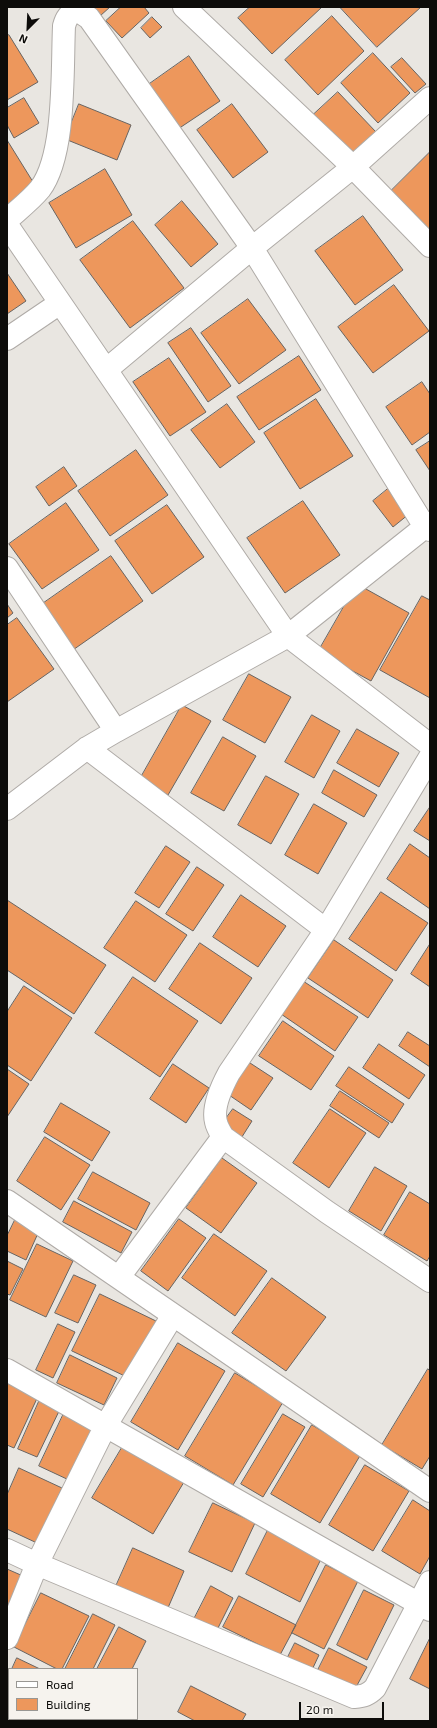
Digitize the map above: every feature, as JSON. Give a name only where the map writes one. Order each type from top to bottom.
[{"type":"street","points":[[184,7],[353,167],[430,246]]},
{"type":"street","points":[[7,220],[40,189],[55,155],[60,130],[64,26],[66,19],[71,13],[77,10],[89,18],[252,248],[428,527],[288,636],[87,748],[7,809]]},
{"type":"street","points":[[106,370],[252,248],[353,167],[430,98]]},
{"type":"street","points":[[7,225],[288,636],[430,745]]},
{"type":"street","points":[[7,339],[60,303]]},
{"type":"street","points":[[7,568],[116,731]]},
{"type":"street","points":[[87,748],[326,930]]},
{"type":"street","points":[[430,757],[326,930],[229,1073],[223,1084],[217,1103],[215,1121],[223,1137],[327,1212],[430,1281]]},
{"type":"street","points":[[119,1277],[223,1137]]},
{"type":"street","points":[[7,1201],[430,1491]]},
{"type":"street","points":[[7,1638],[38,1564],[106,1425],[173,1315]]},
{"type":"street","points":[[7,1370],[424,1607]]},
{"type":"street","points":[[7,1550],[354,1697],[369,1694],[375,1688],[424,1607],[430,1582]]},
{"type":"building","points":[[91,7],[110,7],[100,16]]},
{"type":"building","points":[[121,7],[144,7],[149,13],[122,38],[106,21]]},
{"type":"building","points":[[250,7],[322,7],[272,54],[238,18]]},
{"type":"building","points":[[340,7],[421,7],[377,47]]},
{"type":"building","points":[[332,16],[364,51],[318,95],[285,60]]},
{"type":"building","points":[[152,17],[162,27],[150,38],[141,28]]},
{"type":"building","points":[[9,35],[38,82],[7,100],[7,36]]},
{"type":"building","points":[[373,53],[410,93],[378,123],[341,83]]},
{"type":"building","points":[[189,56],[220,101],[178,129],[148,85]]},
{"type":"building","points":[[402,58],[426,84],[415,93],[391,67]]},
{"type":"building","points":[[338,92],[376,132],[349,156],[312,116]]},
{"type":"building","points":[[24,98],[39,123],[14,138],[7,125],[7,108]]},
{"type":"building","points":[[79,104],[131,125],[117,160],[65,139]]},
{"type":"building","points":[[232,104],[268,152],[233,178],[197,130]]},
{"type":"building","points":[[7,140],[38,190],[7,209]]},
{"type":"building","points":[[430,152],[430,234],[388,194]]},
{"type":"building","points":[[105,169],[132,215],[76,248],[49,203]]},
{"type":"building","points":[[182,201],[218,244],[191,267],[155,225]]},
{"type":"building","points":[[363,216],[403,270],[355,305],[315,251]]},
{"type":"building","points":[[133,221],[184,288],[130,328],[80,260]]},
{"type":"building","points":[[7,273],[26,301],[7,314]]},
{"type":"building","points":[[394,285],[429,331],[373,373],[338,327]]},
{"type":"building","points":[[248,299],[286,350],[239,384],[201,333]]},
{"type":"building","points":[[191,328],[231,386],[208,402],[168,343]]},
{"type":"building","points":[[299,356],[321,390],[259,430],[237,397]]},
{"type":"building","points":[[169,358],[206,412],[170,436],[133,382]]},
{"type":"building","points":[[422,382],[430,394],[430,432],[412,445],[386,407]]},
{"type":"building","points":[[316,399],[353,456],[300,489],[264,433]]},
{"type":"building","points":[[227,404],[255,442],[220,468],[191,430]]},
{"type":"building","points":[[430,441],[430,471],[416,450]]},
{"type":"building","points":[[136,450],[168,495],[110,536],[78,491]]},
{"type":"building","points":[[64,467],[77,486],[49,506],[36,487]]},
{"type":"building","points":[[389,488],[409,514],[393,527],[373,501]]},
{"type":"building","points":[[303,501],[340,555],[285,593],[247,538]]},
{"type":"building","points":[[66,503],[99,550],[42,589],[9,544]]},
{"type":"building","points":[[167,505],[204,557],[152,594],[115,541]]},
{"type":"building","points":[[111,556],[143,601],[70,652],[38,607]]},
{"type":"building","points":[[357,584],[409,613],[371,681],[318,652]]},
{"type":"building","points":[[422,596],[430,600],[430,698],[380,670]]},
{"type":"building","points":[[7,604],[13,613],[7,618]]},
{"type":"building","points":[[17,618],[54,669],[7,702],[7,625]]},
{"type":"building","points":[[249,674],[291,697],[265,743],[223,720]]},
{"type":"building","points":[[182,705],[211,721],[168,795],[140,779]]},
{"type":"building","points":[[312,715],[340,731],[314,778],[285,762]]},
{"type":"building","points":[[357,729],[399,753],[379,787],[337,763]]},
{"type":"building","points":[[223,737],[256,756],[224,811],[191,793]]},
{"type":"building","points":[[334,770],[377,795],[364,817],[322,793]]},
{"type":"building","points":[[266,776],[299,794],[271,844],[238,825]]},
{"type":"building","points":[[314,804],[347,823],[318,874],[285,855]]},
{"type":"building","points":[[430,807],[430,841],[414,831]]},
{"type":"building","points":[[410,844],[430,858],[430,909],[387,879]]},
{"type":"building","points":[[166,846],[190,862],[159,908],[135,893]]},
{"type":"building","points":[[197,867],[224,885],[193,931],[166,914]]},
{"type":"building","points":[[381,892],[428,923],[396,971],[349,939]]},
{"type":"building","points":[[241,895],[286,926],[258,967],[213,937]]},
{"type":"building","points":[[7,900],[106,965],[74,1014],[7,970]]},
{"type":"building","points":[[136,901],[187,935],[155,982],[104,948]]},
{"type":"building","points":[[334,940],[393,980],[368,1018],[308,978]]},
{"type":"building","points":[[200,943],[252,978],[221,1024],[169,989]]},
{"type":"building","points":[[430,944],[430,987],[411,974]]},
{"type":"building","points":[[133,977],[198,1021],[160,1077],[95,1033]]},
{"type":"building","points":[[303,981],[358,1017],[335,1051],[281,1014]]},
{"type":"building","points":[[24,986],[72,1018],[31,1081],[7,1065],[7,1012]]},
{"type":"building","points":[[283,1021],[334,1056],[311,1090],[259,1056]]},
{"type":"building","points":[[408,1032],[430,1046],[430,1067],[399,1046]]},
{"type":"building","points":[[379,1044],[425,1075],[409,1099],[363,1068]]},
{"type":"building","points":[[247,1061],[273,1078],[251,1110],[226,1093]]},
{"type":"building","points":[[173,1064],[209,1088],[186,1123],[150,1099]]},
{"type":"building","points":[[349,1067],[404,1104],[392,1123],[336,1086]]},
{"type":"building","points":[[7,1069],[29,1084],[7,1117]]},
{"type":"building","points":[[340,1091],[389,1123],[379,1138],[330,1106]]},
{"type":"building","points":[[61,1103],[110,1132],[92,1161],[44,1132]]},
{"type":"building","points":[[233,1109],[252,1121],[240,1140],[220,1127]]},
{"type":"building","points":[[330,1109],[366,1133],[329,1188],[293,1163]]},
{"type":"building","points":[[45,1137],[90,1165],[61,1210],[17,1181]]},
{"type":"building","points":[[222,1158],[257,1183],[221,1233],[186,1208]]},
{"type":"building","points":[[375,1167],[407,1186],[381,1231],[349,1211]]},
{"type":"building","points":[[93,1172],[150,1203],[136,1230],[78,1199]]},
{"type":"building","points":[[410,1192],[430,1204],[430,1256],[427,1261],[384,1235]]},
{"type":"building","points":[[74,1201],[132,1232],[121,1253],[63,1222]]},
{"type":"building","points":[[179,1219],[206,1238],[168,1291],[141,1271]]},
{"type":"building","points":[[15,1220],[39,1231],[26,1260],[7,1251],[7,1236]]},
{"type":"building","points":[[214,1234],[267,1271],[235,1316],[182,1278]]},
{"type":"building","points":[[37,1244],[73,1261],[46,1317],[10,1300]]},
{"type":"building","points":[[7,1261],[23,1269],[10,1295],[7,1294]]},
{"type":"building","points":[[74,1275],[96,1285],[78,1323],[55,1313]]},
{"type":"building","points":[[272,1278],[326,1317],[286,1371],[232,1333]]},
{"type":"building","points":[[100,1294],[156,1321],[129,1378],[72,1351]]},
{"type":"building","points":[[58,1324],[75,1332],[53,1378],[36,1370]]},
{"type":"building","points":[[178,1343],[225,1371],[178,1450],[131,1422]]},
{"type":"building","points":[[70,1355],[117,1378],[104,1405],[57,1383]]},
{"type":"building","points":[[428,1369],[430,1371],[430,1456],[422,1469],[382,1445]]},
{"type":"building","points":[[235,1373],[283,1402],[233,1485],[185,1456]]},
{"type":"building","points":[[7,1377],[40,1392],[14,1448],[7,1445]]},
{"type":"building","points":[[41,1397],[61,1407],[37,1457],[18,1449]]},
{"type":"building","points":[[65,1411],[95,1425],[69,1480],[39,1466]]},
{"type":"building","points":[[283,1414],[305,1427],[263,1497],[241,1484]]},
{"type":"building","points":[[312,1425],[361,1454],[320,1523],[271,1494]]},
{"type":"building","points":[[123,1446],[184,1482],[153,1534],[92,1498]]},
{"type":"building","points":[[365,1465],[409,1491],[373,1551],[329,1525]]},
{"type":"building","points":[[19,1468],[62,1488],[37,1543],[7,1529],[7,1495]]},
{"type":"building","points":[[413,1500],[430,1511],[430,1556],[420,1574],[382,1551]]},
{"type":"building","points":[[213,1503],[255,1523],[232,1572],[189,1552]]},
{"type":"building","points":[[268,1530],[322,1557],[300,1602],[246,1574]]},
{"type":"building","points":[[133,1548],[184,1571],[164,1617],[113,1593]]},
{"type":"building","points":[[326,1565],[358,1581],[324,1649],[292,1633]]},
{"type":"building","points":[[7,1569],[23,1576],[7,1610]]},
{"type":"building","points":[[211,1586],[233,1598],[214,1636],[191,1625]]},
{"type":"building","points":[[364,1590],[394,1605],[367,1660],[337,1645]]},
{"type":"building","points":[[41,1593],[89,1616],[63,1668],[55,1668],[14,1647]]},
{"type":"building","points":[[239,1596],[296,1625],[280,1655],[223,1627]]},
{"type":"building","points":[[93,1614],[115,1625],[94,1668],[66,1668]]},
{"type":"building","points":[[119,1627],[146,1641],[132,1668],[98,1668]]},
{"type":"building","points":[[430,1638],[430,1689],[410,1679]]},
{"type":"building","points":[[295,1643],[319,1655],[311,1672],[287,1659]]},
{"type":"building","points":[[329,1648],[367,1667],[355,1689],[318,1670]]},
{"type":"building","points":[[17,1658],[38,1668],[12,1668]]},
{"type":"building","points":[[8,1677],[8,1708],[7,1707]]},
{"type":"building","points":[[191,1686],[246,1714],[242,1721],[195,1721],[178,1712]]},
{"type":"building","points":[[44,1720],[108,1720],[107,1721]]}]
